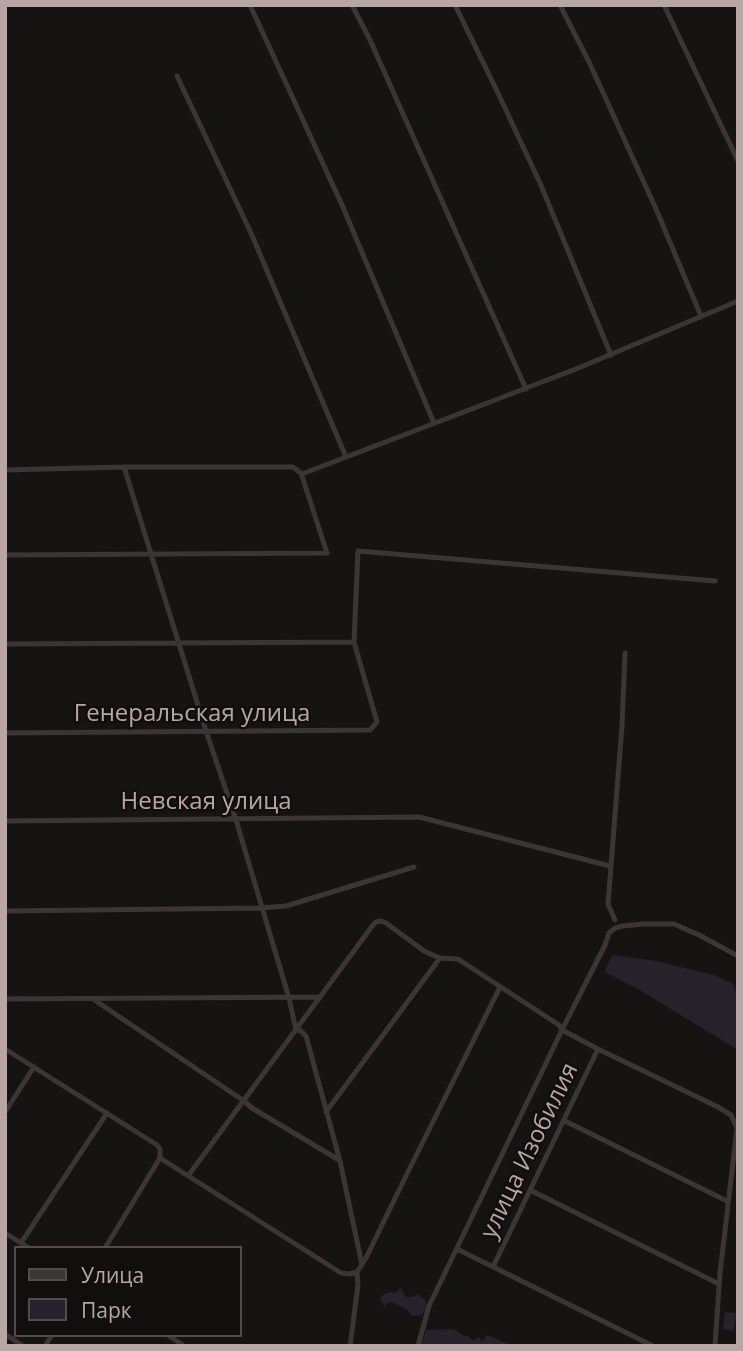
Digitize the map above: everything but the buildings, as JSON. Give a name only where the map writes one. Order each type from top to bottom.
[{"type":"street","points":[[250,5],[342,205],[435,424]]},
{"type":"street","points":[[352,5],[526,389]]},
{"type":"street","points":[[455,5],[540,183],[611,355]]},
{"type":"street","points":[[561,5],[656,209],[701,316]]},
{"type":"street","points":[[664,5],[738,161]]},
{"type":"street","points":[[177,76],[251,233],[346,457]]},
{"type":"street","points":[[302,474],[526,389],[738,301]]},
{"type":"street","points":[[124,467],[236,820],[296,1030]]},
{"type":"street","points":[[5,470],[293,467],[302,474],[327,553],[5,555]]},
{"type":"street","points":[[5,644],[354,642],[358,551],[715,581]]},
{"type":"street","name":"Генеральская улица","points":[[5,733],[370,730],[377,722],[354,642]]},
{"type":"street","points":[[615,920],[608,904],[625,653]]},
{"type":"street","name":"Невская улица","points":[[5,821],[419,817],[610,866]]},
{"type":"street","points":[[5,911],[286,906],[414,867]]},
{"type":"street","points":[[188,1176],[376,922],[381,921],[424,951],[440,958],[457,959],[559,1025],[562,1030],[731,1115],[737,1127],[727,1201],[715,1346]]},
{"type":"street","points":[[418,1346],[429,1306],[609,933],[615,928],[643,923],[674,924],[738,956]]},
{"type":"street","points":[[327,1112],[440,958]]},
{"type":"street","points":[[350,1346],[358,1284],[357,1272],[500,986]]},
{"type":"street","points":[[5,999],[320,997]]},
{"type":"street","points":[[93,999],[252,1108],[340,1161]]},
{"type":"street","points":[[296,1030],[306,1036],[340,1161],[362,1265]]},
{"type":"street","points":[[5,1049],[157,1145],[160,1158],[107,1246]]},
{"type":"street","name":"улица Изобилия","points":[[493,1267],[598,1049]]},
{"type":"street","points":[[5,1112],[34,1067]]},
{"type":"street","points":[[22,1243],[107,1113]]},
{"type":"street","points":[[565,1121],[727,1201]]},
{"type":"street","points":[[160,1158],[341,1273],[357,1272]]},
{"type":"street","points":[[530,1191],[719,1284]]},
{"type":"street","points":[[5,1233],[26,1246]]},
{"type":"street","points":[[457,1249],[653,1346]]},
{"type":"street","points":[[5,1334],[23,1346]]},
{"type":"green space","points":[[613,955],[656,961],[714,975],[732,983],[738,996],[738,1050],[607,973],[605,970]]},
{"type":"green space","points":[[401,1288],[406,1297],[417,1294],[425,1300],[427,1308],[421,1315],[413,1316],[406,1309],[391,1302],[385,1307],[380,1300],[381,1296],[395,1293]]},
{"type":"green space","points":[[725,1312],[736,1313],[734,1331],[723,1329]]},
{"type":"green space","points":[[454,1329],[473,1341],[479,1337],[482,1341],[487,1335],[513,1346],[421,1346],[426,1330]]}]
